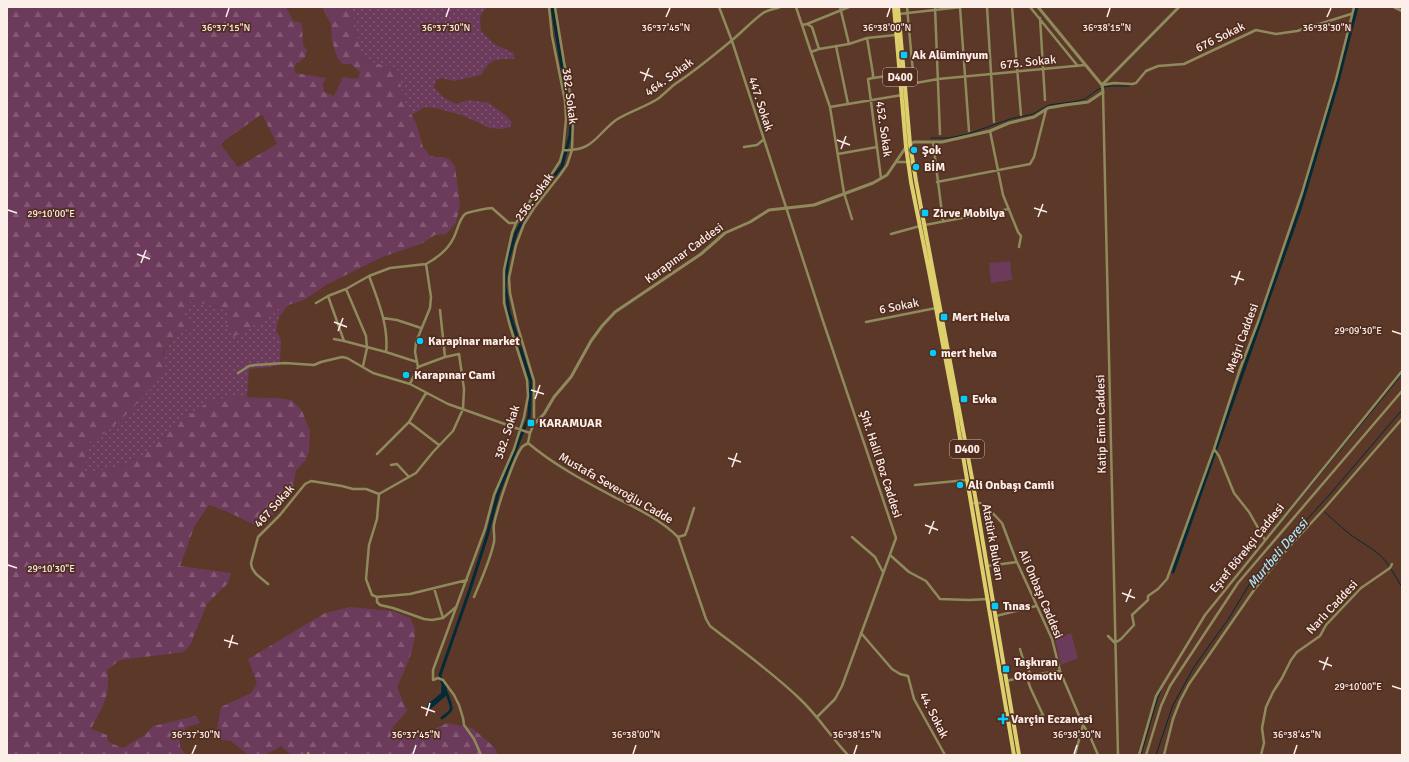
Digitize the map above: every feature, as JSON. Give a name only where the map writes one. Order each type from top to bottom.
[{"type":"main road","name":"D400","points":[[894,7],[897,14],[908,146]]},
{"type":"main road","name":"D400","points":[[898,7],[897,35],[900,74],[903,85]]},
{"type":"main road","name":"Atatürk Bulvarı","points":[[908,146],[911,182],[922,226],[987,566],[1019,755]]},
{"type":"main road","name":"Atatürk Bulvarı","points":[[922,226],[967,480],[974,503],[988,599],[1014,755]]},
{"type":"street","name":"382. Sokak","points":[[481,755],[474,739],[464,725],[459,705],[443,680],[438,678],[433,680],[433,670],[485,529],[494,495],[520,430],[528,396],[527,380],[504,303],[503,281],[512,233],[516,224],[532,198],[560,161],[563,150],[566,119],[552,36],[549,7]]},
{"type":"street","name":"256. Sokak","points":[[528,443],[528,433],[534,424],[534,381],[515,316],[510,293],[510,278],[516,245],[524,224],[534,208],[567,165],[570,150],[574,119],[555,7]]},
{"type":"street","name":"447. Sokak","points":[[719,7],[732,40],[763,140],[786,207]]},
{"type":"street","name":"464. Sokak","points":[[563,150],[586,147],[599,138],[624,115],[660,98],[674,84],[685,78],[764,12],[780,7]]},
{"type":"street","points":[[796,7],[830,108],[844,193],[852,219]]},
{"type":"street","points":[[802,25],[840,8],[850,7]]},
{"type":"street","points":[[906,7],[914,83]]},
{"type":"street","points":[[897,14],[935,8],[961,7],[969,131]]},
{"type":"street","points":[[987,7],[994,122]]},
{"type":"street","points":[[1012,7],[1020,115]]},
{"type":"street","points":[[1030,7],[1077,66]]},
{"type":"street","points":[[1038,7],[1102,88]]},
{"type":"street","points":[[908,146],[914,142],[933,142],[961,138],[990,131],[1009,123],[1034,117],[1046,109],[1065,104],[1088,102],[1179,7]]},
{"type":"street","name":"Meğri Caddesi","points":[[1115,643],[1121,640],[1134,625],[1132,615],[1148,600],[1148,596],[1168,579],[1302,193],[1336,79],[1351,14],[1354,7]]},
{"type":"street","points":[[1394,7],[1402,11]]},
{"type":"street","points":[[840,8],[849,44]]},
{"type":"street","points":[[935,8],[940,134]]},
{"type":"street","name":"676 Sokak","points":[[1102,88],[1114,83],[1132,84],[1136,82],[1146,71],[1158,66],[1184,64],[1256,30],[1276,34],[1297,31],[1351,14]]},
{"type":"street","points":[[1040,18],[1045,100]]},
{"type":"street","points":[[807,24],[812,27],[819,49]]},
{"type":"street","points":[[811,52],[819,49],[849,44],[867,38],[897,35]]},
{"type":"street","name":"452. Sokak","points":[[867,38],[873,78],[868,79],[870,100],[881,178]]},
{"type":"street","points":[[836,46],[848,104]]},
{"type":"street","name":"675. Sokak","points":[[903,85],[938,79],[1085,65]]},
{"type":"street","points":[[873,78],[900,74]]},
{"type":"street","name":"Katip Emin Caddesi","points":[[1102,88],[1118,755]]},
{"type":"street","points":[[830,108],[904,95]]},
{"type":"street","points":[[937,182],[998,171],[1026,165],[1032,162],[1046,109]]},
{"type":"street","points":[[990,131],[1003,195],[1021,236],[1019,247]]},
{"type":"street","points":[[744,147],[757,144],[763,140]]},
{"type":"street","points":[[933,142],[943,221]]},
{"type":"street","name":"Karapınar Caddesi","points":[[534,424],[544,414],[554,397],[571,377],[591,341],[615,312],[701,254],[725,233],[750,222],[769,210],[814,205],[873,183],[888,175],[908,146]]},
{"type":"street","points":[[838,154],[876,147]]},
{"type":"street","points":[[896,162],[910,162]]},
{"type":"street","name":"Şht. Halil Boz Caddesi","points":[[786,207],[896,538],[842,686],[835,699],[817,717]]},
{"type":"street","points":[[316,303],[369,276],[390,268],[426,264],[437,258],[453,241],[462,218],[466,213],[492,208],[509,223],[516,224]]},
{"type":"street","points":[[891,234],[943,221],[1009,209]]},
{"type":"street","points":[[410,384],[418,367],[415,346],[430,308],[431,297],[426,264]]},
{"type":"street","points":[[369,276],[387,332],[388,341],[386,352]]},
{"type":"street","points":[[346,288],[365,332],[367,348],[363,366]]},
{"type":"street","points":[[328,296],[344,341]]},
{"type":"street","name":"6 Sokak","points":[[866,322],[936,308]]},
{"type":"street","points":[[440,310],[445,357]]},
{"type":"street","points":[[382,318],[397,320],[421,328]]},
{"type":"street","points":[[334,339],[386,352],[417,362]]},
{"type":"street","points":[[418,367],[445,357],[459,354],[464,389],[463,409],[453,431],[439,445],[416,473],[380,494],[377,519],[369,545],[366,579],[372,595],[377,597],[410,594],[467,580]]},
{"type":"street","points":[[238,373],[243,369],[254,365],[285,363],[314,365],[342,357],[347,358],[373,373],[410,384],[448,404],[528,433]]},
{"type":"street","name":"Eşref Börekçi Caddesi","points":[[1139,755],[1156,696],[1205,615],[1402,372]]},
{"type":"street","points":[[1146,755],[1161,706],[1170,686],[1238,583],[1402,391]]},
{"type":"street","points":[[377,454],[409,422],[426,393]]},
{"type":"street","points":[[1164,755],[1173,719],[1189,684],[1254,590],[1289,547],[1324,510],[1402,419]]},
{"type":"street","points":[[409,422],[439,445]]},
{"type":"street","points":[[474,597],[485,571],[494,541],[493,535],[495,522],[501,497],[517,457],[523,446],[528,443]]},
{"type":"street","name":"Mustafa Severoğlu Cadde","points":[[528,443],[551,460],[669,528],[678,537],[706,620],[710,626],[770,671],[817,717],[848,755]]},
{"type":"street","points":[[1214,450],[1219,456],[1234,493],[1249,512],[1265,540]]},
{"type":"street","points":[[391,465],[397,464],[400,466],[409,477]]},
{"type":"street","points":[[915,485],[967,480]]},
{"type":"street","name":"467 Sokak","points":[[268,584],[256,574],[252,568],[251,563],[258,537],[305,484],[311,481],[353,489],[366,489],[380,494]]},
{"type":"street","name":"Ali Onbaşı Caddesi","points":[[974,503],[980,503],[986,506],[1002,523],[1036,606],[1052,638],[1060,671],[1083,725],[1089,734],[1098,755]]},
{"type":"street","points":[[678,537],[685,534],[694,508]]},
{"type":"street","points":[[852,537],[875,557],[883,573]]},
{"type":"street","points":[[890,555],[909,572],[926,581],[940,599],[988,599]]},
{"type":"street","points":[[987,566],[1017,562]]},
{"type":"street","name":"Narlı Caddesi","points":[[1261,755],[1264,743],[1262,728],[1266,708],[1273,692],[1292,660],[1298,652],[1320,636],[1326,626],[1361,588],[1391,566]]},
{"type":"street","points":[[434,588],[443,618]]},
{"type":"street","points":[[377,597],[377,602],[380,605],[424,619],[432,620],[443,618],[456,607]]},
{"type":"street","points":[[996,616],[1036,606]]},
{"type":"street","name":"44. Sokak","points":[[861,633],[892,670],[908,676],[914,699],[945,755]]},
{"type":"street","points":[[1108,636],[1115,643]]},
{"type":"street","points":[[1020,649],[1023,660],[1031,675]]},
{"type":"street","points":[[1006,681],[1031,675],[1060,671]]},
{"type":"street","points":[[1027,677],[1030,687],[1044,715],[1035,718]]},
{"type":"street","points":[[1075,755],[1083,725]]},
{"type":"green space","points":[[7,7],[286,7],[293,21],[302,23],[303,45],[307,50],[305,57],[300,62],[296,63],[294,68],[295,73],[326,78],[323,83],[324,92],[334,96],[343,77],[358,79],[360,72],[351,64],[342,64],[337,57],[332,41],[331,24],[322,7],[351,7],[364,60],[397,69],[405,103],[416,123],[423,147],[430,156],[449,159],[455,166],[460,205],[456,223],[446,234],[435,235],[421,244],[382,257],[326,285],[304,300],[279,308],[271,316],[233,337],[226,327],[230,313],[218,307],[190,301],[185,315],[196,325],[175,335],[162,355],[166,365],[157,382],[130,411],[107,432],[90,441],[84,473],[115,468],[144,455],[178,423],[211,400],[232,397],[292,400],[302,411],[310,431],[309,451],[306,460],[296,470],[292,493],[261,528],[228,512],[209,505],[195,525],[180,566],[231,573],[228,583],[207,604],[191,644],[184,652],[120,660],[107,670],[107,694],[102,708],[91,729],[107,735],[108,742],[123,748],[145,735],[153,726],[196,716],[200,723],[187,727],[180,735],[180,747],[186,755],[7,755]],"holes":[[[262,114],[277,144],[238,167],[221,145],[224,141]]]},
{"type":"green space","points":[[351,7],[487,7],[480,16],[481,31],[494,44],[514,53],[514,59],[503,59],[491,62],[481,75],[454,81],[441,78],[436,80],[434,87],[443,97],[456,104],[469,100],[489,103],[512,122],[510,127],[502,129],[490,128],[462,115],[435,108],[425,107],[412,115],[405,103],[397,69],[364,60]]},
{"type":"green space","points":[[1010,261],[1012,280],[991,283],[989,263]]},
{"type":"green space","points":[[190,301],[218,307],[254,325],[271,316],[279,308],[288,305],[279,317],[276,331],[281,340],[280,363],[276,366],[249,369],[247,397],[232,397],[178,423],[144,455],[115,468],[84,473],[90,441],[107,432],[130,411],[175,335],[195,325],[184,315]]},
{"type":"green space","points":[[350,607],[393,611],[410,618],[414,627],[415,637],[412,652],[397,687],[407,711],[392,728],[403,736],[428,732],[447,723],[472,728],[494,747],[498,755],[291,755],[281,746],[267,754],[247,754],[231,741],[215,739],[221,707],[251,693],[257,683],[248,659],[325,613]]},
{"type":"green space","points":[[1071,633],[1078,658],[1061,665],[1055,639]]},
{"type":"waterway","points":[[442,718],[450,712],[451,706],[440,675],[487,536],[498,494],[529,416],[531,382],[509,312],[505,285],[508,260],[516,233],[527,212],[562,166],[570,136],[571,123],[552,7]]},
{"type":"waterway","points":[[1173,572],[1300,209],[1337,85],[1357,7]]},
{"type":"waterway","points":[[931,138],[949,138],[968,134],[1010,119],[1033,114],[1049,105],[1085,99],[1097,90],[1104,87],[1129,86]]},
{"type":"waterway","points":[[1252,558],[1402,374]]},
{"type":"waterway","name":"Murtbeli Deresi","points":[[1156,755],[1173,705],[1194,667],[1229,618],[1252,580],[1331,493],[1402,410]]},
{"type":"waterway","points":[[1325,512],[1351,535],[1377,552],[1389,566]]},
{"type":"waterway","points":[[1391,569],[1402,587]]},
{"type":"waterway","points":[[430,706],[444,694],[444,688]]},
{"type":"waterway","points":[[1141,755],[1161,690]]},
{"type":"place","name":"Ak Alüminyum","points":[[904,55]]},
{"type":"place","name":"Şok","points":[[914,150]]},
{"type":"place","name":"BİM","points":[[916,167]]},
{"type":"place","name":"Zirve Mobilya","points":[[925,213]]},
{"type":"place","name":"Mert Helva","points":[[944,317]]},
{"type":"place","name":"Karapinar market","points":[[420,341]]},
{"type":"place","name":"mert helva","points":[[933,353]]},
{"type":"place","name":"Karapınar Cami","points":[[406,375]]},
{"type":"place","name":"Evka","points":[[964,399]]},
{"type":"place","name":"KARAMUAR","points":[[531,423]]},
{"type":"place","name":"Ali Onbaşı Camii","points":[[960,485]]},
{"type":"place","name":"Tınas","points":[[995,606]]},
{"type":"place","name":"Taşkıran Otomotiv","points":[[1006,669]]},
{"type":"place","name":"Varçin Eczanesi","points":[[1003,719]]}]
